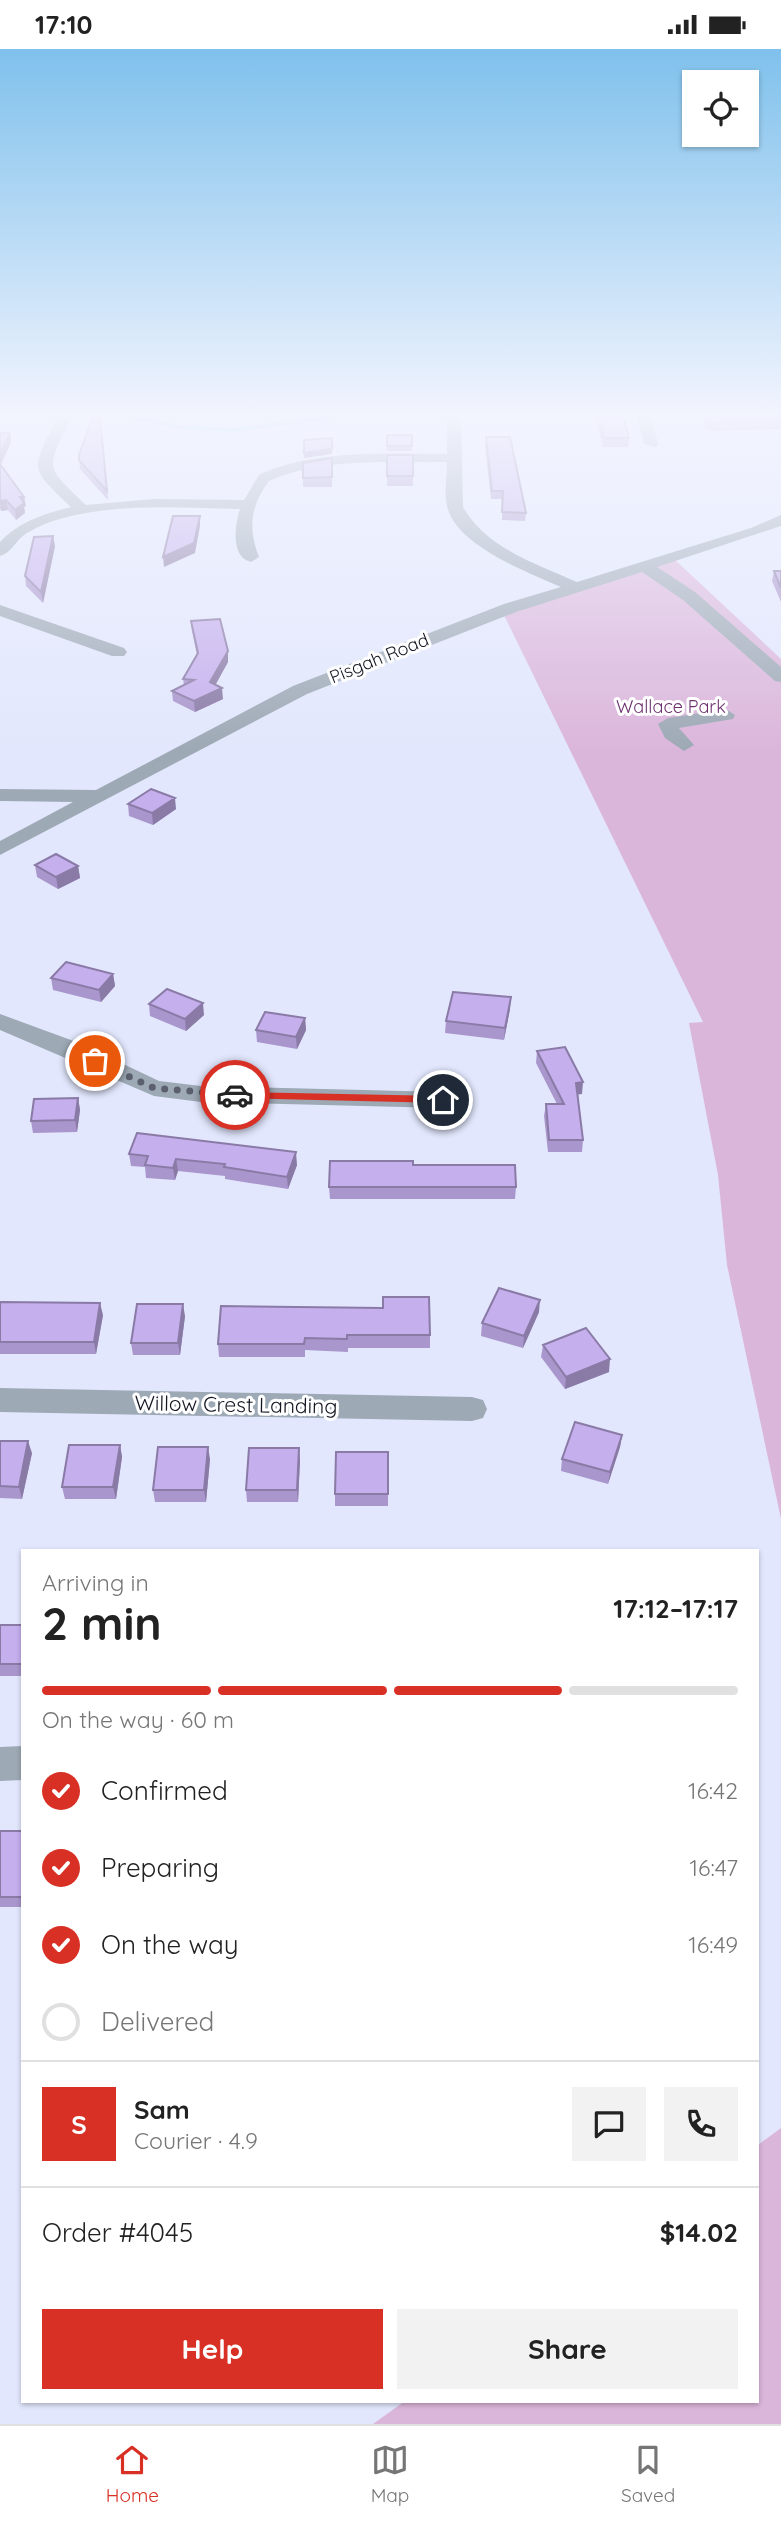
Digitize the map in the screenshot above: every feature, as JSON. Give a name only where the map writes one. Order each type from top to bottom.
[{"type":"street","points":[[0,551],[5,543],[27,528]]},
{"type":"street","points":[[244,528],[242,535],[251,557]]},
{"type":"street","points":[[469,528],[485,543],[575,587]]},
{"type":"street","name":"Pisgah Road","points":[[0,849],[300,690],[415,643],[575,587],[764,528]]},
{"type":"street","points":[[757,531],[779,542]]},
{"type":"street","points":[[644,566],[689,596],[781,677]]},
{"type":"street","points":[[0,610],[118,652]]},
{"type":"street","points":[[684,745],[671,734],[668,724],[726,715]]},
{"type":"street","points":[[0,795],[101,796]]},
{"type":"street","points":[[0,1021],[70,1048],[154,1088],[243,1096],[443,1100]]},
{"type":"street","name":"Willow Crest Landing","points":[[0,1400],[472,1409]]},
{"type":"street","points":[[0,1764],[21,1763]]},
{"type":"green space","name":"Wallace Park","points":[[673,558],[781,659],[781,1519],[727,1265],[718,1175],[689,1023],[703,1022],[502,611]]},
{"type":"green space","points":[[781,2128],[781,2424],[373,2424],[402,2403],[759,2403],[759,2144]]},
{"type":"building","points":[[170,528],[197,528],[194,543],[163,557]]},
{"type":"building","points":[[53,536],[41,592],[25,576],[34,537]]},
{"type":"building","points":[[774,571],[781,571],[781,588]]},
{"type":"building","points":[[220,619],[228,651],[210,682],[222,688],[194,701],[172,691],[194,680],[183,679],[198,653],[191,621]]},
{"type":"building","points":[[151,789],[175,798],[152,813],[128,804]]},
{"type":"building","points":[[56,854],[78,866],[56,877],[35,865]]},
{"type":"building","points":[[66,962],[113,974],[99,990],[51,978]]},
{"type":"building","points":[[167,989],[203,1003],[185,1019],[149,1004]]},
{"type":"building","points":[[453,992],[511,997],[505,1028],[446,1021]]},
{"type":"building","points":[[265,1012],[305,1018],[296,1037],[256,1030]]},
{"type":"building","points":[[565,1047],[583,1082],[576,1083],[583,1140],[549,1140],[546,1104],[564,1104],[537,1051]]},
{"type":"building","points":[[78,1098],[75,1120],[31,1121],[34,1099]]},
{"type":"building","points":[[137,1133],[296,1152],[287,1177],[224,1167],[225,1164],[176,1159],[173,1168],[145,1165],[148,1156],[129,1154]]},
{"type":"building","points":[[330,1161],[413,1161],[413,1165],[515,1165],[516,1187],[329,1187]]},
{"type":"building","points":[[499,1288],[540,1300],[524,1336],[482,1323]]},
{"type":"building","points":[[383,1297],[429,1297],[430,1335],[305,1338],[304,1344],[218,1344],[221,1306],[383,1308]]},
{"type":"building","points":[[0,1302],[100,1303],[94,1342],[0,1342]]},
{"type":"building","points":[[137,1304],[183,1304],[178,1343],[131,1343]]},
{"type":"building","points":[[586,1328],[610,1359],[566,1377],[543,1345]]},
{"type":"building","points":[[575,1422],[622,1435],[610,1472],[562,1459]]},
{"type":"building","points":[[0,1441],[28,1441],[19,1487],[0,1486]]},
{"type":"building","points":[[69,1445],[120,1445],[113,1487],[62,1487]]},
{"type":"building","points":[[158,1447],[208,1447],[204,1490],[153,1490]]},
{"type":"building","points":[[249,1448],[299,1448],[297,1490],[246,1490]]},
{"type":"building","points":[[336,1452],[388,1452],[388,1494],[335,1494]]},
{"type":"building","points":[[0,1625],[21,1625],[21,1664],[0,1664]]},
{"type":"building","points":[[0,1831],[21,1831],[21,1897],[0,1897]]},
{"type":"way so far","points":[[95,1061],[154,1088],[235,1095]]},
{"type":"route","points":[[235,1095],[443,1100]]}]
